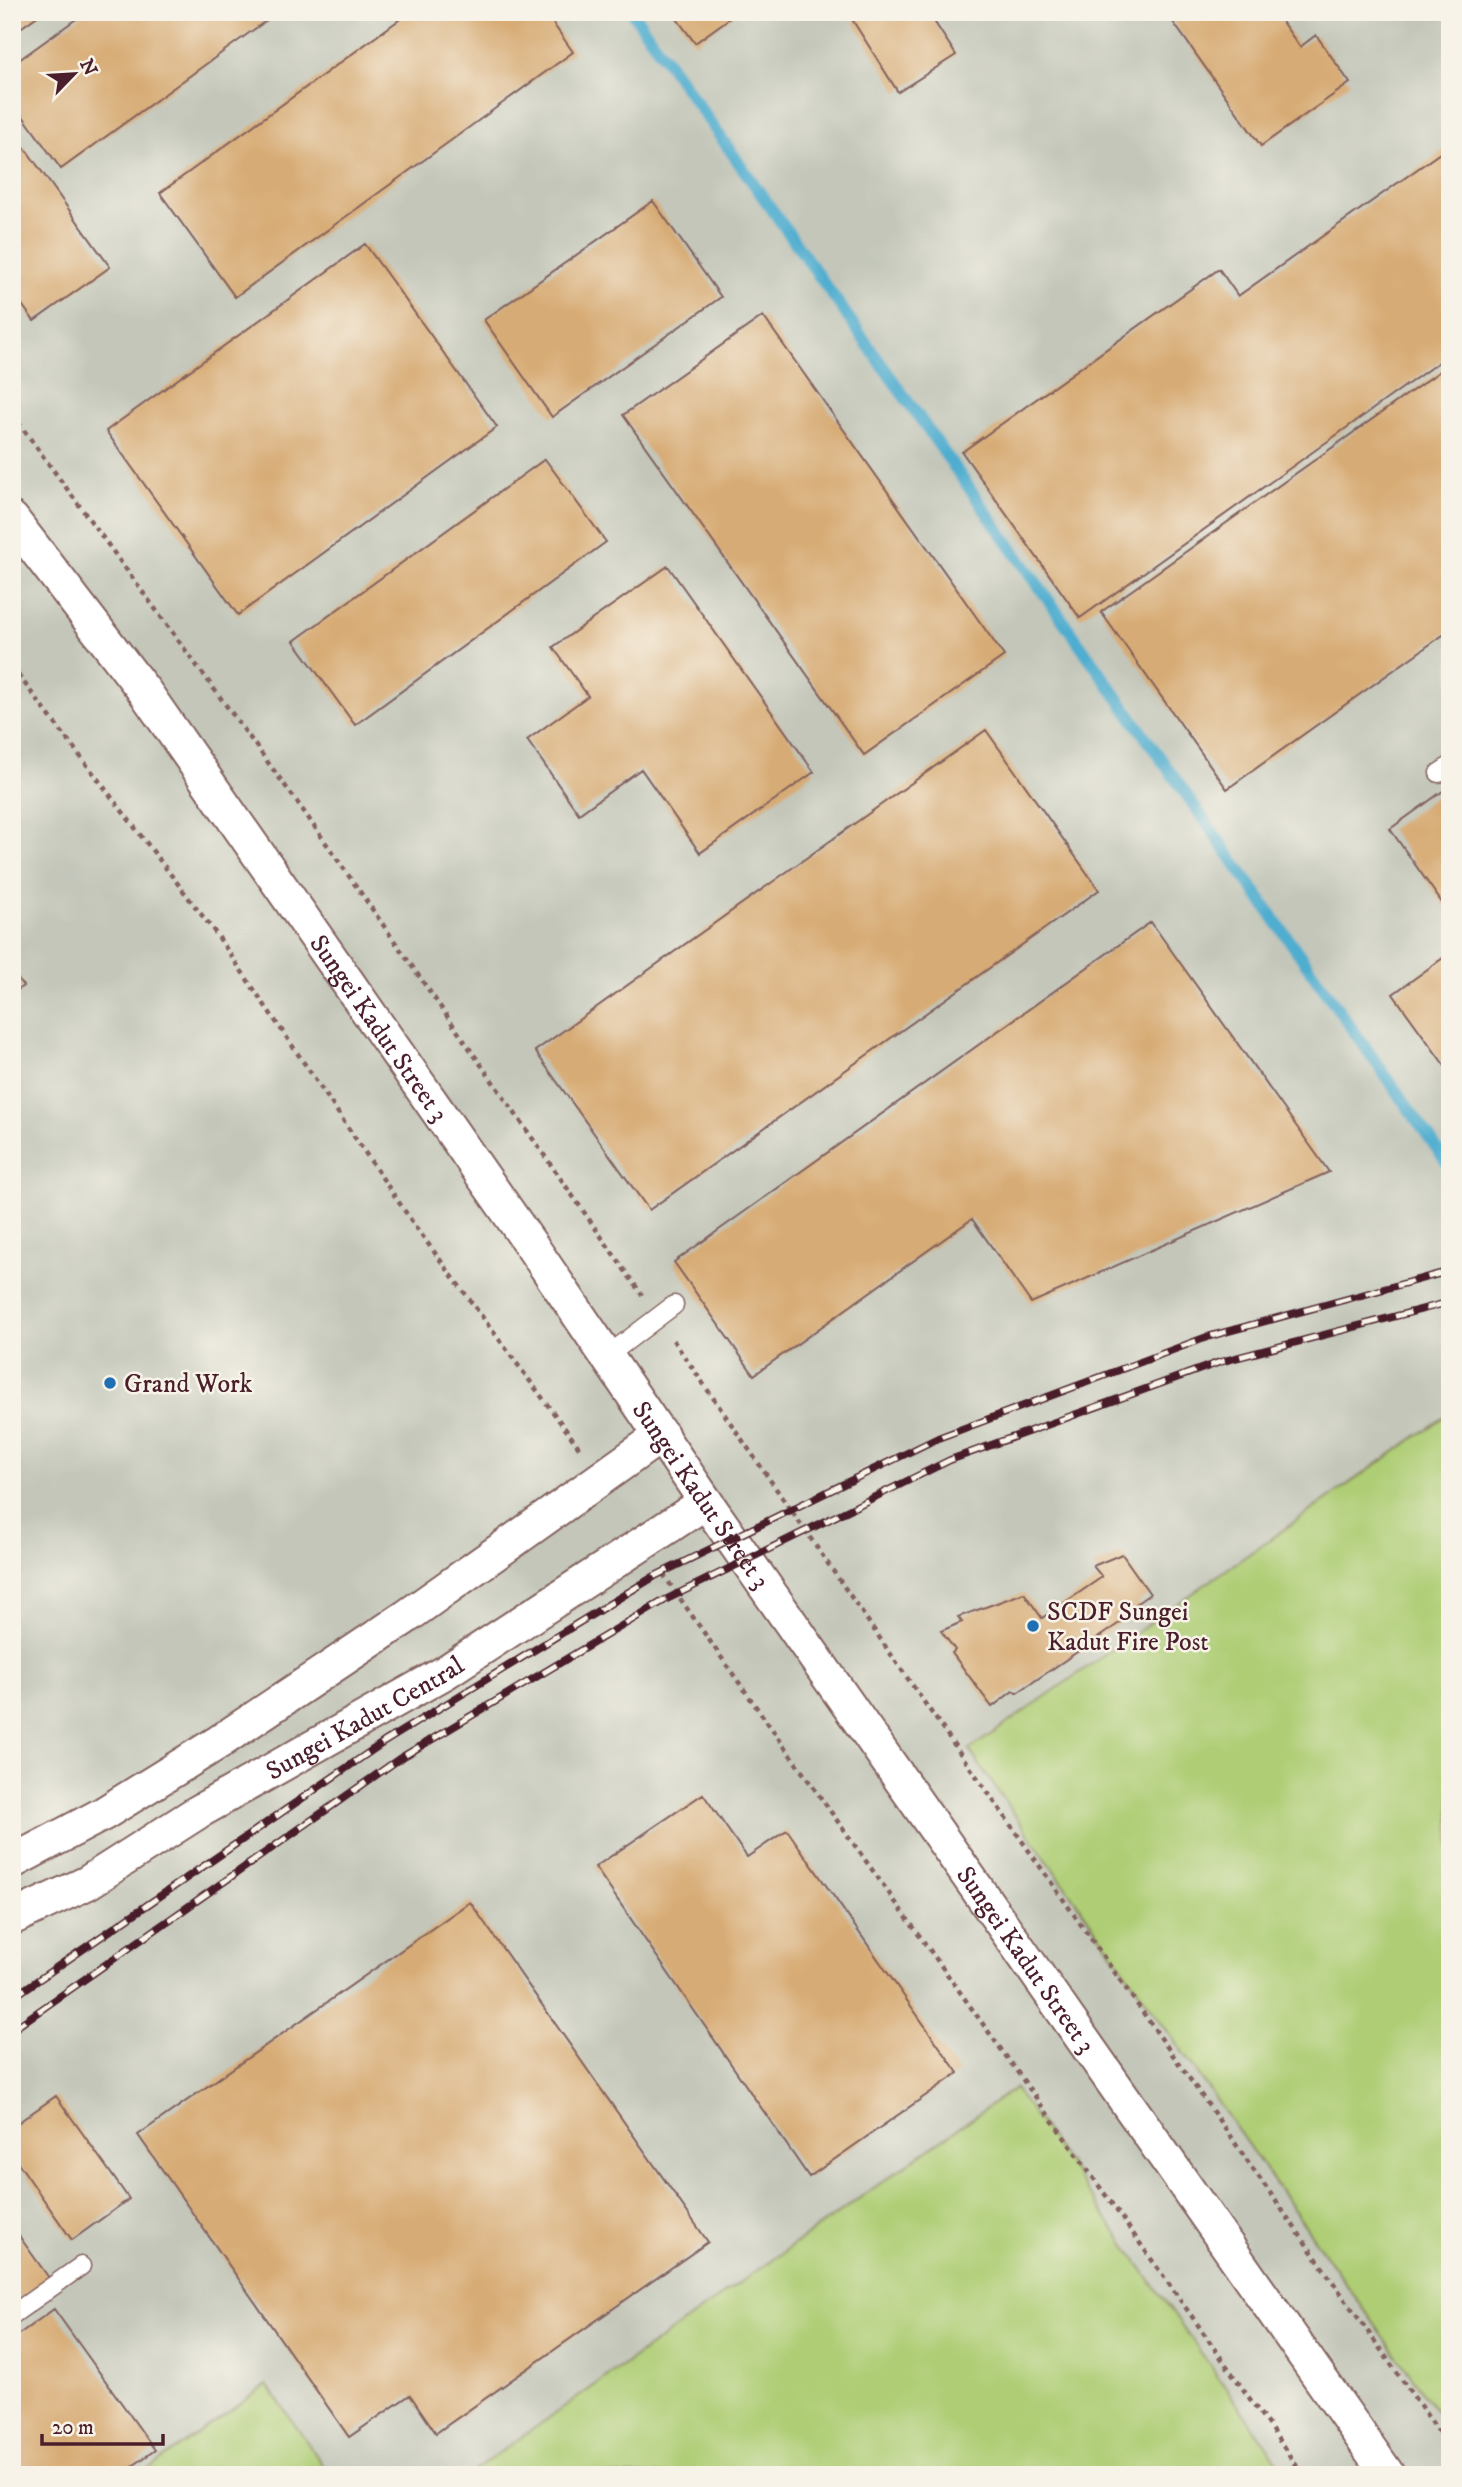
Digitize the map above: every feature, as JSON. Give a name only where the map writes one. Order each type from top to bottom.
[{"type":"street","name":"Sungei Kadut Street 3","points":[[12,519],[145,692],[706,1502],[1388,2475]]},
{"type":"street","name":"Sungei Kadut Central","points":[[12,1862],[103,1814],[219,1742],[406,1618],[662,1436]]},
{"type":"street","name":"Sungei Kadut Central","points":[[12,1918],[87,1884],[198,1812],[444,1673],[706,1502]]},
{"type":"lane","points":[[607,1356],[674,1305]]},
{"type":"lane","points":[[12,2315],[81,2266]]},
{"type":"path","points":[[12,414],[300,806],[924,1702],[1450,2448]]},
{"type":"path","points":[[1156,2262],[1303,2475]]},
{"type":"shaded area","points":[[12,12],[1450,12],[1450,2475],[12,2475]]},
{"type":"green space","points":[[1450,1413],[1450,2431],[969,1750]]},
{"type":"green space","points":[[1015,2088],[1287,2475],[468,2475]]},
{"type":"green space","points":[[267,2385],[330,2475],[140,2475]]},
{"type":"building","points":[[12,12],[43,12],[12,34]]},
{"type":"building","points":[[86,12],[278,12],[61,169],[12,101],[12,65]]},
{"type":"building","points":[[410,12],[545,12],[573,52],[235,297],[160,193]]},
{"type":"building","points":[[672,12],[738,12],[695,43]]},
{"type":"building","points":[[866,12],[928,12],[956,55],[898,92],[853,21]]},
{"type":"building","points":[[1166,12],[1275,12],[1300,47],[1316,35],[1350,83],[1261,146]]},
{"type":"building","points":[[12,130],[110,267],[34,321],[12,291]]},
{"type":"building","points":[[1450,146],[1450,354],[1080,618],[962,452],[1219,269],[1238,296]]},
{"type":"building","points":[[653,201],[721,297],[552,417],[484,320]]},
{"type":"building","points":[[365,244],[497,427],[238,615],[106,431]]},
{"type":"building","points":[[763,316],[1004,656],[864,755],[623,415]]},
{"type":"building","points":[[1450,364],[1450,630],[1227,789],[1101,612]]},
{"type":"building","points":[[545,459],[606,542],[355,725],[294,641]]},
{"type":"building","points":[[668,566],[814,772],[700,853],[641,769],[579,814],[527,740],[588,696],[553,647]]},
{"type":"building","points":[[986,730],[1099,890],[649,1210],[535,1051]]},
{"type":"building","points":[[1450,786],[1450,914],[1390,829]]},
{"type":"building","points":[[1151,922],[1329,1172],[1031,1303],[972,1219],[754,1375],[674,1262]]},
{"type":"building","points":[[1450,953],[1450,1073],[1393,994]]},
{"type":"building","points":[[12,971],[23,986],[12,994]]},
{"type":"building","name":"SCDF Sungei Kadut Fire Post","points":[[1122,1554],[1150,1594],[1137,1603],[1140,1609],[1017,1693],[1013,1691],[992,1707],[952,1653],[955,1650],[941,1631],[962,1622],[958,1617],[1024,1593],[1042,1618],[1102,1577],[1093,1566]]},
{"type":"building","points":[[703,1794],[747,1857],[787,1830],[958,2073],[809,2177],[595,1867]]},
{"type":"building","points":[[470,1902],[708,2242],[436,2433],[410,2395],[349,2437],[138,2135]]},
{"type":"building","points":[[56,2096],[129,2199],[72,2240],[12,2154],[12,2127]]},
{"type":"building","points":[[12,2226],[49,2278],[12,2304]]},
{"type":"building","points":[[54,2309],[155,2450],[120,2475],[12,2475],[12,2339]]},
{"type":"waterway","points":[[632,12],[1450,1167]]},
{"type":"railway","points":[[12,1998],[384,1742],[655,1576],[938,1438],[1207,1337],[1450,1271]]},
{"type":"railway","points":[[12,2030],[399,1759],[665,1600],[950,1460],[1220,1362],[1450,1302]]},
{"type":"place","name":"Grand Work","points":[[110,1383]]},
{"type":"place","name":"SCDF Sungei Kadut Fire Post","points":[[1033,1626]]}]
